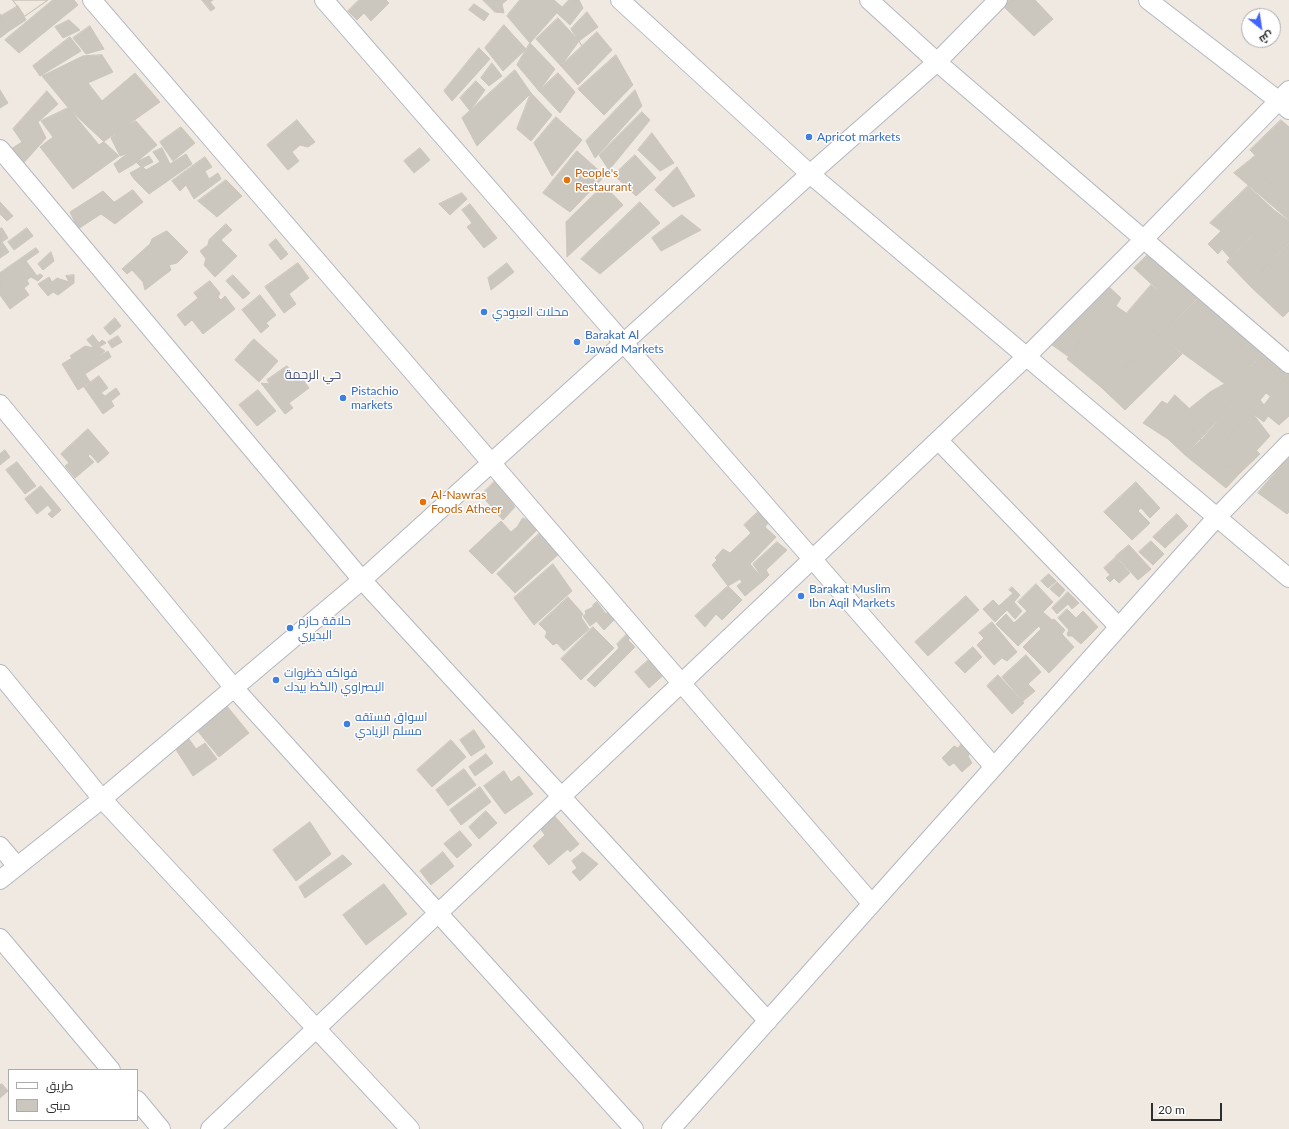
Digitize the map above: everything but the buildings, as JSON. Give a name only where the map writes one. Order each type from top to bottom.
[{"type":"street","points":[[92,0],[872,904]]},
{"type":"street","points":[[324,0],[994,767]]},
{"type":"street","points":[[620,0],[810,174],[1289,578]]},
{"type":"street","points":[[869,0],[938,62],[1289,364]]},
{"type":"street","points":[[0,880],[102,799],[362,580],[810,174],[938,62],[998,0]]},
{"type":"street","points":[[210,1129],[1026,357],[1144,239],[1286,101],[1148,0]]},
{"type":"street","points":[[0,149],[362,580],[768,1020]]},
{"type":"street","points":[[0,404],[234,688],[634,1129]]},
{"type":"street","points":[[938,440],[1120,627]]},
{"type":"street","points":[[671,1129],[1217,517],[1289,443]]},
{"type":"street","points":[[0,674],[102,799],[410,1129]]},
{"type":"street","points":[[0,846],[17,866]]},
{"type":"street","points":[[0,938],[110,1069]]},
{"type":"street","points":[[138,1101],[161,1129]]},
{"type":"place","name":"Apricot markets","points":[[809,137]]},
{"type":"place","name":"People's Restaurant","points":[[567,180]]},
{"type":"place","name":"محلات العبودي","points":[[484,312]]},
{"type":"place","name":"Barakat Al Jawad Markets","points":[[577,342]]},
{"type":"place","name":"Pistachio markets","points":[[343,398]]},
{"type":"place","name":"Al-Nawras Foods Atheer","points":[[423,502]]},
{"type":"place","name":"Barakat Muslim Ibn Aqil Markets","points":[[801,596]]},
{"type":"place","name":"حلاقة حازم البديري","points":[[290,628]]},
{"type":"place","name":"فواكه خظروات البصراوي (الگط بيدك","points":[[276,680]]},
{"type":"place","name":"اسواق فستقه مسلم الزيادي","points":[[347,724]]},
{"type":"district","name":"حي الرحمة","points":[[313,375]]}]
